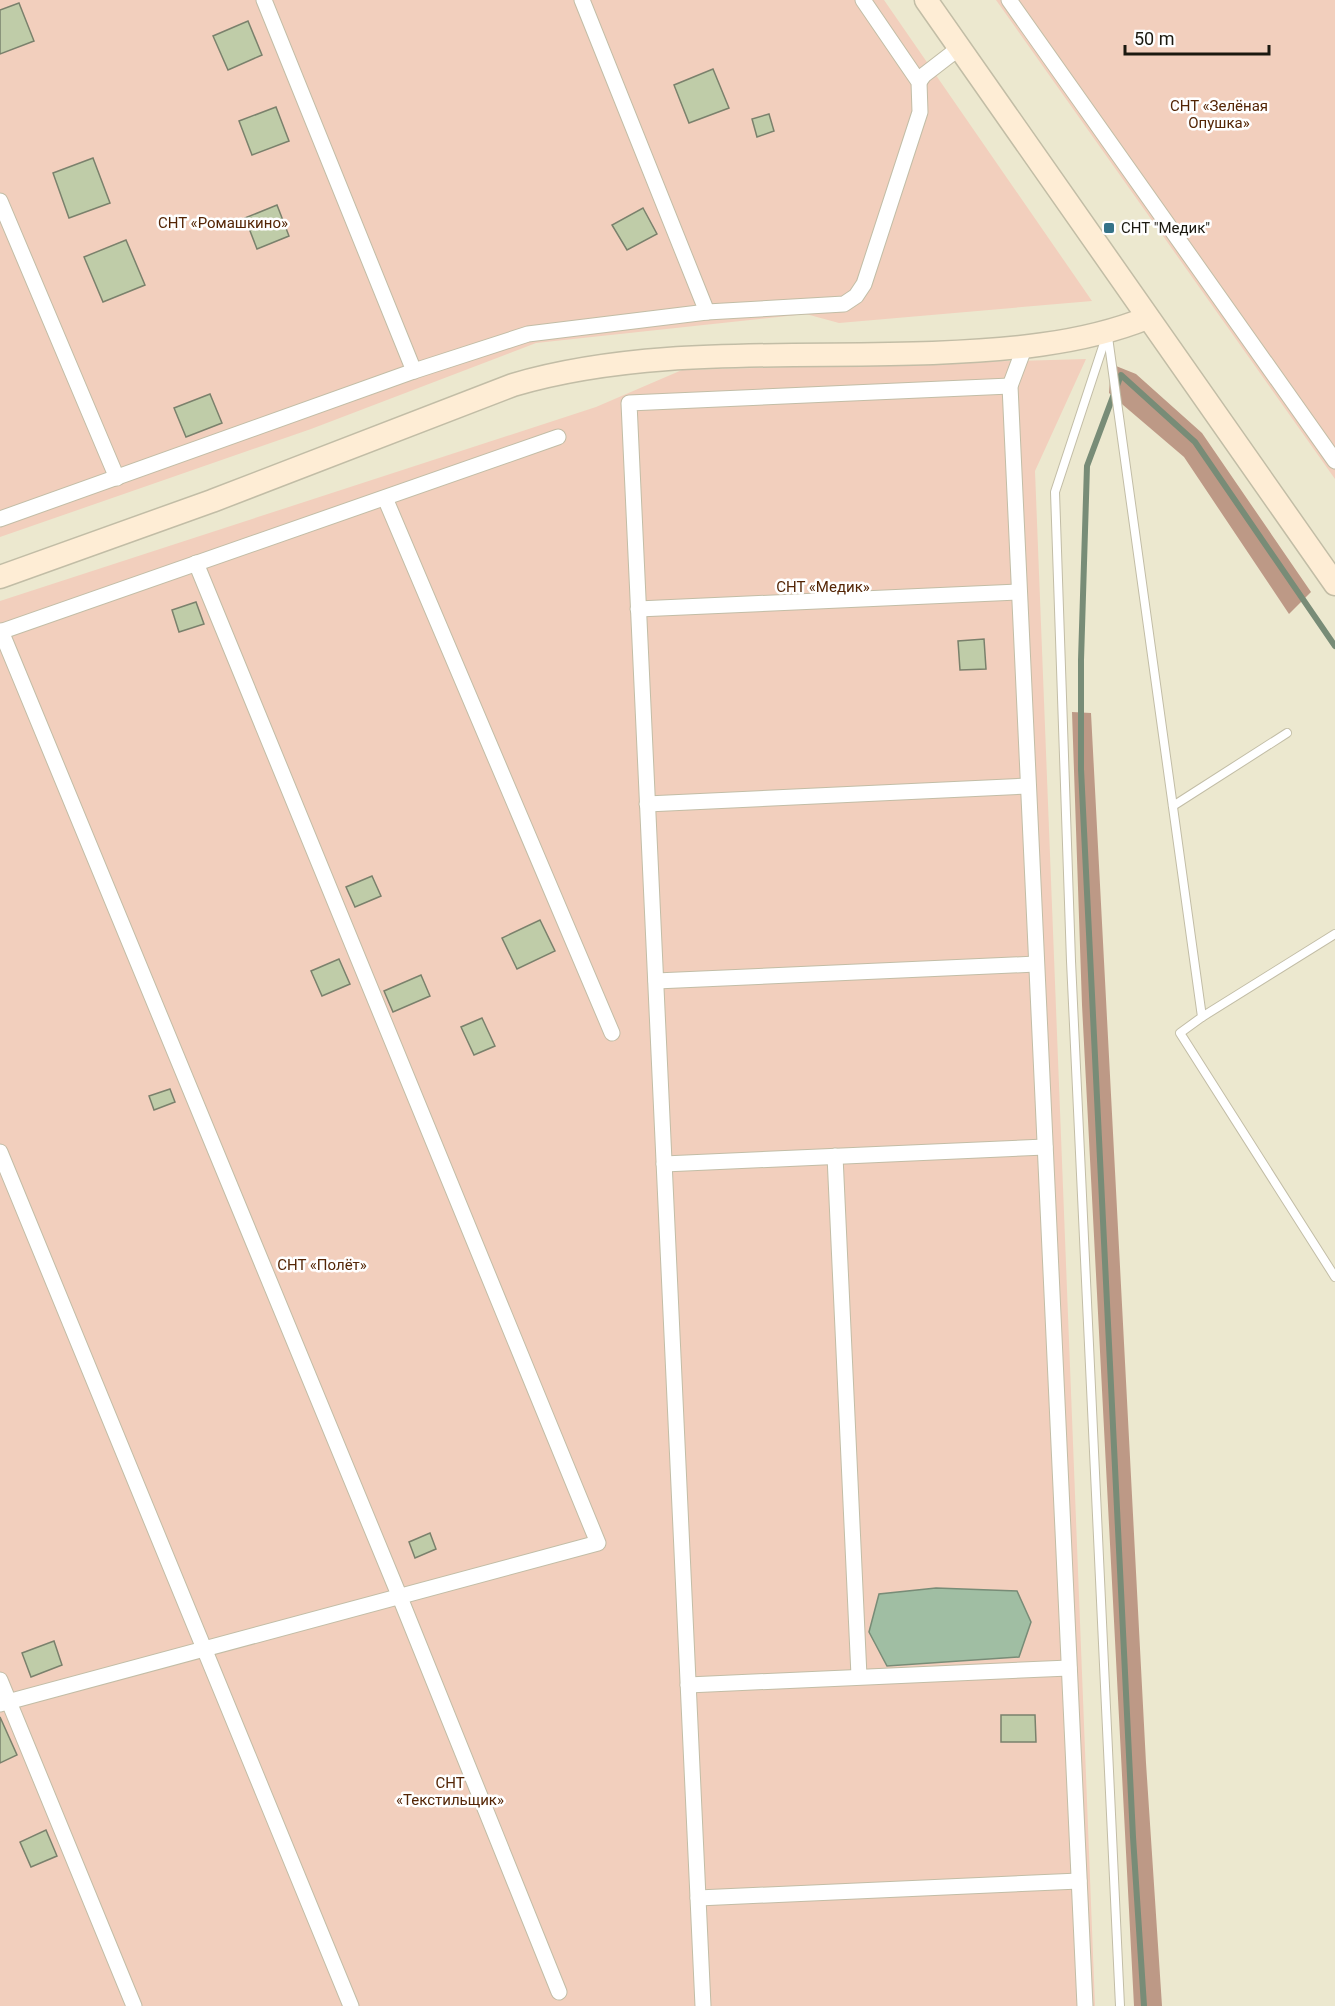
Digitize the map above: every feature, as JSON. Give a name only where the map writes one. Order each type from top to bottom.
[{"type":"street","points":[[264,0],[414,371]]},
{"type":"street","points":[[582,0],[706,312]]},
{"type":"street","points":[[0,519],[414,371],[528,334],[706,312],[844,304],[856,296],[864,284],[920,112],[919,82],[863,0]]},
{"type":"street","points":[[926,0],[1146,318],[1335,584]]},
{"type":"street","points":[[1009,0],[1335,461]]},
{"type":"street","points":[[919,82],[924,75],[959,48]]},
{"type":"street","points":[[0,201],[117,478]]},
{"type":"street","points":[[0,577],[223,496],[513,385],[552,374],[597,366],[683,359],[905,354],[1025,346],[1107,333],[1146,318]]},
{"type":"street","points":[[1025,346],[1010,386],[1085,2006]]},
{"type":"street","points":[[703,2006],[629,403],[1010,386]]},
{"type":"street","points":[[558,437],[1,631],[399,1595],[559,1992]]},
{"type":"street","points":[[385,498],[612,1033]]},
{"type":"street","points":[[4,1703],[598,1543],[196,563]]},
{"type":"street","points":[[638,609],[1019,592]]},
{"type":"street","points":[[647,804],[1028,786]]},
{"type":"street","points":[[656,981],[1036,964]]},
{"type":"street","points":[[664,1164],[1045,1147]]},
{"type":"street","points":[[0,1152],[351,2006]]},
{"type":"street","points":[[835,1156],[859,1676]]},
{"type":"street","points":[[688,1684],[1069,1668]]},
{"type":"street","points":[[0,1680],[4,1703],[134,2006]]},
{"type":"street","points":[[698,1898],[1079,1881]]},
{"type":"lane","points":[[1107,333],[1202,1017]]},
{"type":"lane","points":[[1107,333],[1055,492],[1071,961],[1120,2006]]},
{"type":"lane","points":[[1173,806],[1287,733]]},
{"type":"lane","points":[[1335,934],[1180,1033],[1335,1277]]},
{"type":"green space","name":"СНТ «Ромашкино»","points":[[0,0],[884,0],[1092,301],[839,323],[806,314],[536,343],[311,429],[0,537]]},
{"type":"green space","name":"СНТ «Зелёная Опушка»","points":[[996,0],[1335,0],[1335,479]]},
{"type":"green space","points":[[1086,359],[1035,471],[1095,2006],[0,2006],[0,601],[596,407],[682,370]]},
{"type":"shaded area","points":[[1111,364],[1136,374],[1202,433],[1311,592],[1289,614],[1184,457],[1109,393]]},
{"type":"shaded area","points":[[1072,712],[1091,713],[1146,1763],[1162,2006],[1134,2006],[1082,1005]]},
{"type":"shaded area","points":[[936,1588],[1017,1591],[1031,1622],[1019,1657],[887,1666],[869,1632],[879,1594]]},
{"type":"building","points":[[19,3],[34,41],[0,54],[0,10]]},
{"type":"building","points":[[248,21],[262,55],[228,70],[213,36]]},
{"type":"building","points":[[713,69],[729,108],[689,123],[674,85]]},
{"type":"building","points":[[276,107],[289,141],[252,155],[239,121]]},
{"type":"building","points":[[769,114],[774,131],[757,137],[752,119]]},
{"type":"building","points":[[93,158],[110,203],[69,218],[53,173]]},
{"type":"building","points":[[277,205],[289,236],[257,249],[245,218]]},
{"type":"building","points":[[643,208],[657,234],[627,250],[612,225]]},
{"type":"building","points":[[126,240],[145,285],[103,302],[84,257]]},
{"type":"building","points":[[210,394],[222,423],[186,437],[174,408]]},
{"type":"building","points":[[196,602],[204,624],[179,632],[172,610]]},
{"type":"building","points":[[984,639],[986,669],[960,670],[958,641]]},
{"type":"building","points":[[372,876],[381,896],[355,907],[346,887]]},
{"type":"building","points":[[540,920],[555,951],[517,969],[502,938]]},
{"type":"building","points":[[339,959],[350,984],[322,996],[311,971]]},
{"type":"building","points":[[421,975],[430,996],[393,1012],[384,991]]},
{"type":"building","points":[[482,1018],[495,1046],[474,1055],[461,1027]]},
{"type":"building","points":[[170,1089],[175,1102],[154,1110],[149,1096]]},
{"type":"building","points":[[430,1533],[436,1549],[415,1558],[409,1542]]},
{"type":"building","points":[[54,1641],[62,1665],[31,1677],[22,1653]]},
{"type":"building","points":[[1001,1715],[1035,1715],[1036,1742],[1001,1742]]},
{"type":"building","points":[[0,1717],[17,1755],[0,1763]]},
{"type":"building","points":[[46,1830],[57,1856],[31,1867],[20,1842]]},
{"type":"waterway","points":[[1144,2006],[1133,1837],[1081,769],[1081,660],[1087,466],[1121,375],[1195,442],[1335,646]]},
{"type":"place","name":"СНТ \"Медик\"","points":[[1109,228]]},
{"type":"park label","name":"СНТ «Медик»","points":[[823,587]]},
{"type":"park label","name":"СНТ «Полёт»","points":[[322,1265]]},
{"type":"park label","name":"СНТ «Текстильщик»","points":[[450,1792]]}]
